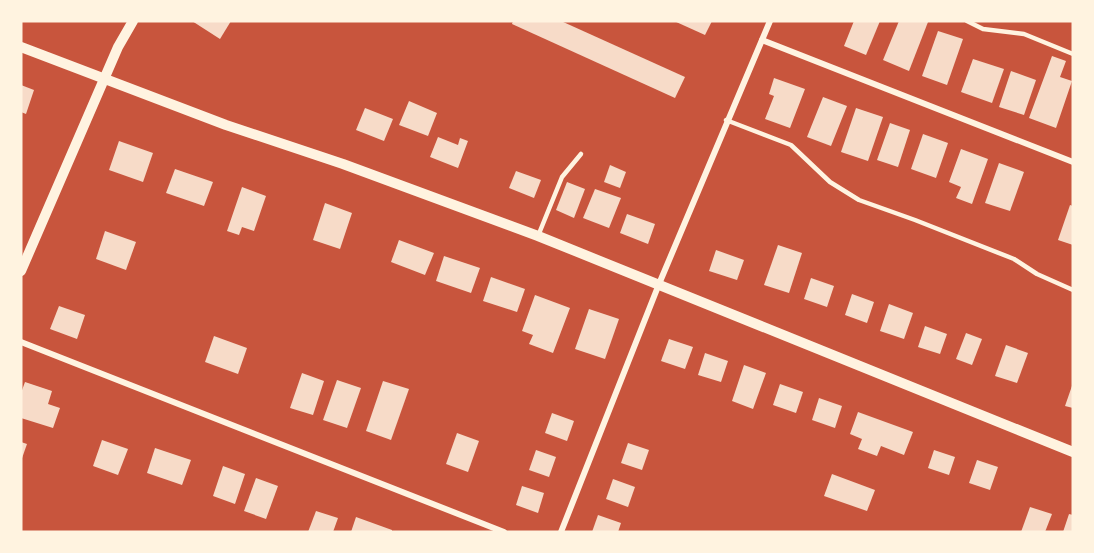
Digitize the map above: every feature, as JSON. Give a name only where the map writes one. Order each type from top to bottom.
[{"type":"street","points":[[21,271],[118,47],[133,21]]},
{"type":"street","points":[[561,532],[726,120],[770,21]]},
{"type":"street","points":[[762,40],[1073,162]]},
{"type":"street","points":[[21,47],[226,125],[343,164],[538,236],[1073,452]]},
{"type":"street","points":[[21,342],[504,532]]},
{"type":"lane","points":[[967,21],[983,29],[1024,34],[1073,54]]},
{"type":"lane","points":[[726,120],[791,146],[830,182],[859,200],[995,251],[1073,290]]},
{"type":"lane","points":[[538,236],[562,177],[581,154]]},
{"type":"building","points":[[192,21],[231,21],[220,39]]},
{"type":"building","points":[[513,21],[561,21],[685,77],[675,98],[512,24]]},
{"type":"building","points":[[674,21],[712,21],[705,35]]},
{"type":"building","points":[[854,21],[880,21],[866,55],[844,46]]},
{"type":"building","points":[[899,21],[928,22],[909,71],[883,60]]},
{"type":"building","points":[[938,31],[963,39],[947,85],[922,76]]},
{"type":"building","points":[[1052,56],[1066,61],[1060,77],[1072,81],[1056,128],[1029,118]]},
{"type":"building","points":[[973,59],[1004,69],[992,103],[961,92]]},
{"type":"building","points":[[1011,71],[1036,80],[1024,115],[999,107]]},
{"type":"building","points":[[774,78],[805,89],[790,128],[765,119],[774,96],[769,94]]},
{"type":"building","points":[[21,85],[34,90],[26,114],[21,112]]},
{"type":"building","points":[[823,97],[847,106],[831,146],[807,137]]},
{"type":"building","points":[[409,101],[437,113],[428,136],[399,125]]},
{"type":"building","points":[[365,108],[393,119],[384,141],[356,130]]},
{"type":"building","points":[[856,108],[883,117],[868,161],[841,152]]},
{"type":"building","points":[[890,123],[910,130],[898,167],[877,160]]},
{"type":"building","points":[[923,134],[948,143],[936,178],[911,169]]},
{"type":"building","points":[[438,137],[458,145],[460,138],[468,141],[458,168],[430,157]]},
{"type":"building","points":[[119,141],[153,153],[143,182],[109,170]]},
{"type":"building","points":[[961,149],[988,159],[972,204],[956,198],[961,187],[949,182]]},
{"type":"building","points":[[999,163],[1024,172],[1010,211],[985,203]]},
{"type":"building","points":[[610,165],[626,172],[620,188],[604,182]]},
{"type":"building","points":[[175,169],[213,182],[204,206],[166,193]]},
{"type":"building","points":[[516,171],[541,180],[534,198],[509,188]]},
{"type":"building","points":[[567,182],[585,189],[574,218],[556,210]]},
{"type":"building","points":[[242,187],[266,196],[254,231],[242,227],[239,235],[227,231]]},
{"type":"building","points":[[595,189],[621,198],[609,228],[583,218]]},
{"type":"building","points":[[325,203],[352,213],[340,249],[313,240]]},
{"type":"building","points":[[1070,205],[1073,206],[1073,245],[1058,240]]},
{"type":"building","points":[[627,214],[655,224],[648,244],[620,233]]},
{"type":"building","points":[[105,231],[136,242],[126,270],[96,259]]},
{"type":"building","points":[[399,240],[434,253],[425,275],[391,262]]},
{"type":"building","points":[[778,245],[802,253],[789,293],[764,285]]},
{"type":"building","points":[[716,250],[744,260],[737,280],[709,271]]},
{"type":"building","points":[[444,256],[480,268],[471,293],[436,281]]},
{"type":"building","points":[[491,277],[525,289],[517,312],[483,301]]},
{"type":"building","points":[[811,278],[834,286],[827,307],[804,299]]},
{"type":"building","points":[[852,294],[874,302],[867,323],[845,315]]},
{"type":"building","points":[[535,295],[570,308],[553,353],[529,344],[533,335],[522,331]]},
{"type":"building","points":[[889,304],[913,313],[904,339],[880,331]]},
{"type":"building","points":[[59,306],[85,315],[77,339],[50,329]]},
{"type":"building","points":[[589,309],[619,319],[605,359],[575,349]]},
{"type":"building","points":[[925,326],[947,334],[940,354],[918,347]]},
{"type":"building","points":[[966,333],[982,339],[972,365],[956,359]]},
{"type":"building","points":[[214,336],[247,348],[238,374],[205,362]]},
{"type":"building","points":[[669,339],[693,347],[685,369],[661,361]]},
{"type":"building","points":[[1006,345],[1028,353],[1017,383],[995,376]]},
{"type":"building","points":[[705,353],[728,361],[721,382],[698,375]]},
{"type":"building","points":[[744,365],[766,373],[753,409],[732,401]]},
{"type":"building","points":[[302,373],[324,381],[313,415],[290,408]]},
{"type":"building","points":[[337,380],[361,388],[347,428],[323,420]]},
{"type":"building","points":[[383,381],[409,389],[391,440],[366,431]]},
{"type":"building","points":[[25,382],[52,391],[48,404],[60,408],[53,428],[21,418],[21,393]]},
{"type":"building","points":[[1073,383],[1073,408],[1065,406]]},
{"type":"building","points":[[780,384],[803,392],[796,413],[773,405]]},
{"type":"building","points":[[819,398],[842,406],[835,428],[812,420]]},
{"type":"building","points":[[858,412],[913,432],[904,455],[881,446],[877,456],[858,449],[862,439],[850,434]]},
{"type":"building","points":[[552,413],[574,421],[567,441],[545,433]]},
{"type":"building","points":[[457,433],[479,441],[468,472],[446,464]]},
{"type":"building","points":[[102,440],[128,449],[118,475],[93,466]]},
{"type":"building","points":[[21,442],[27,444],[21,461]]},
{"type":"building","points":[[628,443],[649,450],[642,470],[621,463]]},
{"type":"building","points":[[155,448],[191,460],[182,485],[147,473]]},
{"type":"building","points":[[536,450],[556,457],[549,477],[529,470]]},
{"type":"building","points":[[934,450],[955,457],[949,475],[928,468]]},
{"type":"building","points":[[977,460],[998,467],[990,490],[969,483]]},
{"type":"building","points":[[223,466],[245,474],[235,504],[213,496]]},
{"type":"building","points":[[832,474],[875,490],[867,511],[824,496]]},
{"type":"building","points":[[256,478],[278,486],[266,519],[244,511]]},
{"type":"building","points":[[613,479],[635,487],[628,507],[606,499]]},
{"type":"building","points":[[522,486],[544,493],[538,513],[516,505]]},
{"type":"building","points":[[1030,507],[1052,514],[1045,532],[1021,532]]},
{"type":"building","points":[[316,511],[338,518],[333,532],[308,532]]},
{"type":"building","points":[[1069,514],[1073,515],[1073,532],[1063,532]]},
{"type":"building","points":[[598,515],[621,523],[618,532],[592,532]]},
{"type":"building","points":[[356,517],[392,530],[392,532],[351,532]]}]
